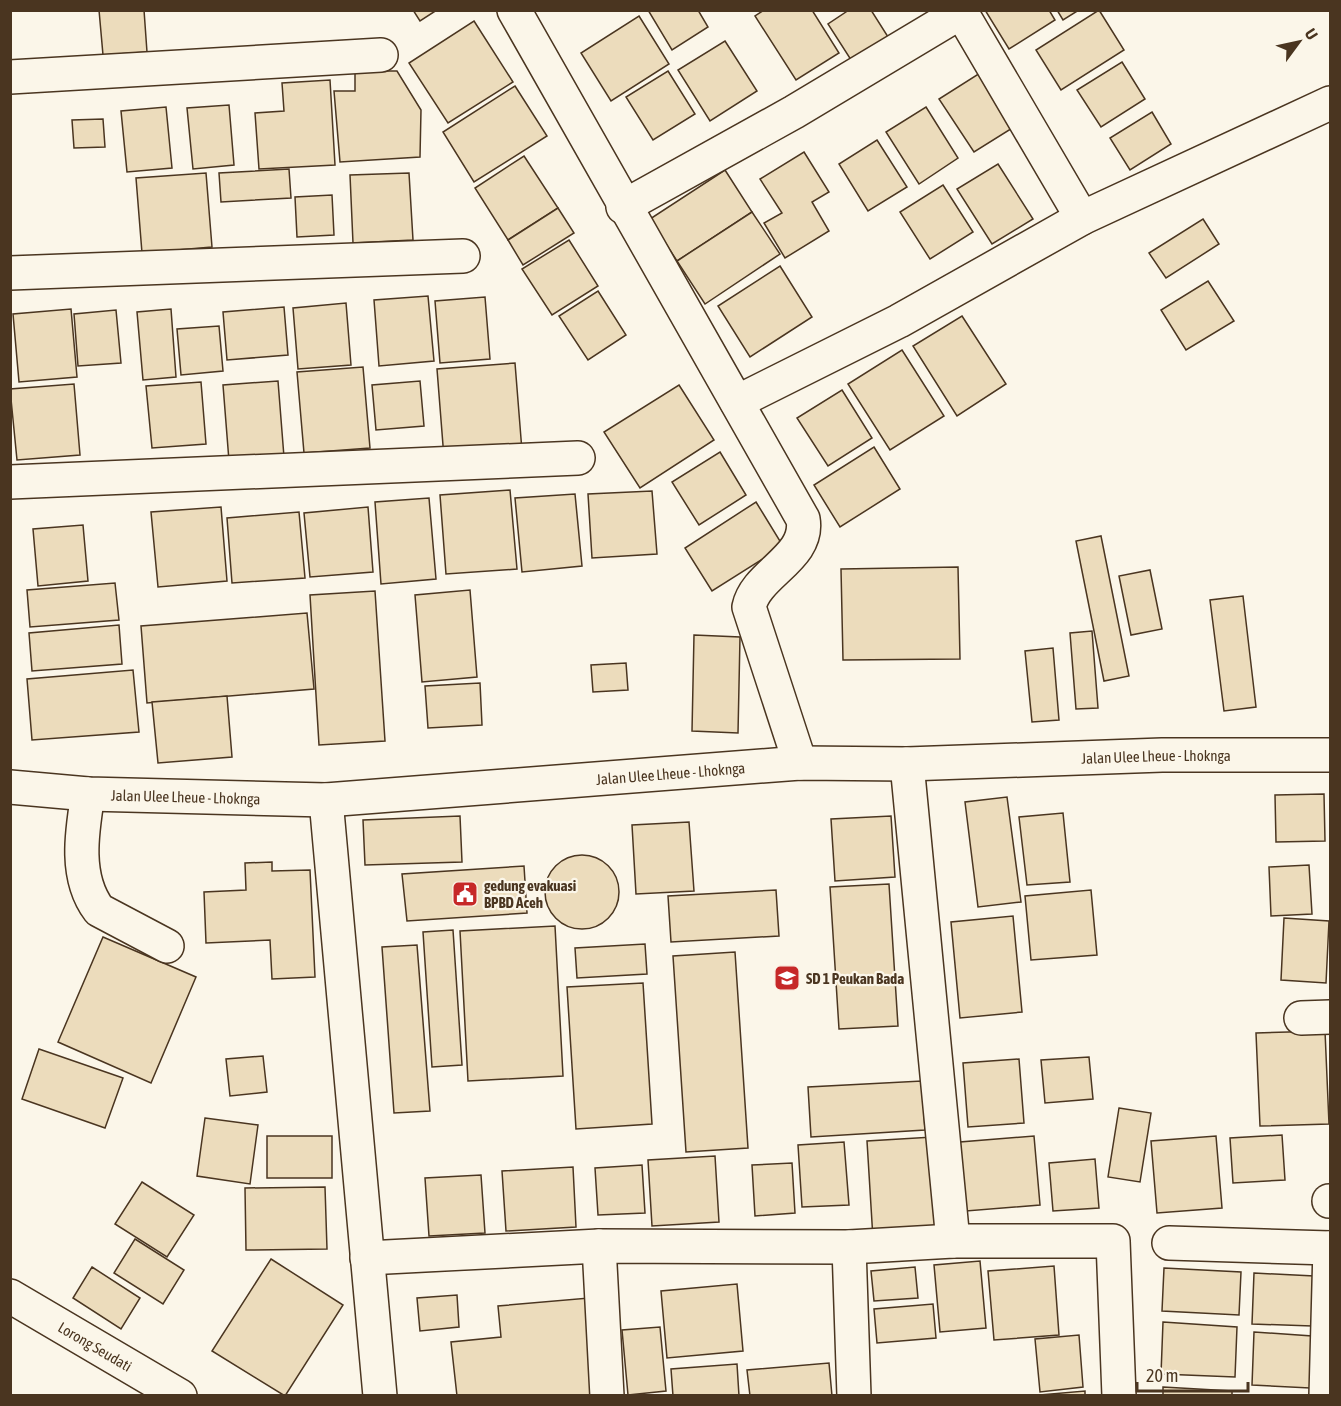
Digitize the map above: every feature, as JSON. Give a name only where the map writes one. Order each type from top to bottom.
[{"type":"main road","points":[[623,207],[794,112],[960,11],[1082,218]]},
{"type":"main road","points":[[520,13],[623,207],[737,402],[802,519],[804,527],[798,546],[768,579],[749,607],[800,763]]},
{"type":"main road","points":[[10,77],[381,54]]},
{"type":"main road","points":[[737,402],[899,321],[1082,218],[1330,103]]},
{"type":"main road","points":[[10,273],[464,256]]},
{"type":"main road","points":[[10,482],[578,458]]},
{"type":"main road","name":"Jalan Ulee Lheue - Lhoknga","points":[[10,787],[88,794],[326,800],[800,763],[908,764],[1162,755],[1330,755]]},
{"type":"main road","points":[[908,764],[953,1241]]},
{"type":"main road","points":[[88,794],[80,842],[85,876],[95,904],[99,910],[166,946]]},
{"type":"main road","points":[[326,800],[380,1395]]},
{"type":"main road","points":[[367,1257],[599,1246],[849,1247],[953,1241],[1113,1241],[1119,1395]]},
{"type":"main road","points":[[1168,1243],[1330,1248],[1326,1395]]},
{"type":"main road","points":[[599,1246],[607,1395]]},
{"type":"main road","points":[[849,1247],[854,1395]]},
{"type":"main road","name":"Lorong Seudati","points":[[10,1296],[180,1395]]},
{"type":"building","points":[[99,10],[144,10],[147,52],[103,55]]},
{"type":"building","points":[[413,10],[437,10],[420,21]]},
{"type":"building","points":[[648,10],[698,10],[708,27],[672,50]]},
{"type":"building","points":[[764,10],[812,10],[839,53],[796,80],[755,16]]},
{"type":"building","points":[[849,10],[871,10],[890,40],[853,63],[828,24]]},
{"type":"building","points":[[985,10],[1049,10],[1055,20],[1009,49]]},
{"type":"building","points":[[1057,10],[1079,10],[1063,20]]},
{"type":"building","points":[[1099,10],[1124,50],[1061,90],[1036,50]]},
{"type":"building","points":[[639,16],[669,64],[611,101],[581,53]]},
{"type":"building","points":[[474,21],[513,82],[448,123],[409,63]]},
{"type":"building","points":[[725,41],[757,91],[710,121],[678,70]]},
{"type":"building","points":[[1122,62],[1145,99],[1101,127],[1077,90]]},
{"type":"building","points":[[355,71],[397,71],[421,110],[420,157],[340,162],[334,91],[355,91]]},
{"type":"building","points":[[668,71],[695,114],[653,140],[626,97]]},
{"type":"building","points":[[980,73],[1014,127],[974,152],[939,99]]},
{"type":"building","points":[[330,80],[335,165],[259,169],[255,113],[284,111],[282,83]]},
{"type":"building","points":[[515,86],[547,136],[474,182],[443,132]]},
{"type":"building","points":[[229,105],[234,165],[193,169],[187,108]]},
{"type":"building","points":[[166,107],[172,168],[127,172],[121,111]]},
{"type":"building","points":[[926,107],[958,158],[919,184],[886,132]]},
{"type":"building","points":[[1152,112],[1171,144],[1130,170],[1110,138]]},
{"type":"building","points":[[103,119],[105,147],[74,148],[72,120]]},
{"type":"building","points":[[877,140],[907,187],[868,211],[839,164]]},
{"type":"building","points":[[804,152],[829,192],[812,202],[829,231],[785,258],[764,223],[782,213],[760,179]]},
{"type":"building","points":[[524,156],[558,208],[508,240],[475,188]]},
{"type":"building","points":[[998,164],[1033,219],[992,244],[957,189]]},
{"type":"building","points":[[289,169],[291,198],[221,202],[219,173]]},
{"type":"building","points":[[725,170],[752,212],[677,261],[650,219]]},
{"type":"building","points":[[206,173],[212,247],[142,253],[136,178]]},
{"type":"building","points":[[409,173],[413,240],[353,243],[350,175]]},
{"type":"building","points":[[943,185],[973,232],[930,259],[900,212]]},
{"type":"building","points":[[332,195],[334,235],[297,237],[295,197]]},
{"type":"building","points":[[558,208],[574,233],[523,265],[508,240]]},
{"type":"building","points":[[752,212],[780,254],[705,304],[677,261]]},
{"type":"building","points":[[1203,219],[1219,244],[1166,278],[1149,253]]},
{"type":"building","points":[[569,240],[598,286],[552,315],[522,269]]},
{"type":"building","points":[[780,266],[812,317],[750,357],[718,306]]},
{"type":"building","points":[[1208,281],[1234,321],[1186,350],[1161,310]]},
{"type":"building","points":[[598,291],[626,335],[588,360],[559,316]]},
{"type":"building","points":[[428,296],[434,361],[379,366],[374,300]]},
{"type":"building","points":[[485,297],[490,359],[440,363],[435,301]]},
{"type":"building","points":[[346,303],[351,365],[298,369],[293,308]]},
{"type":"building","points":[[284,307],[288,355],[227,360],[223,312]]},
{"type":"building","points":[[71,309],[77,377],[19,382],[13,314]]},
{"type":"building","points":[[171,309],[176,377],[143,380],[137,312]]},
{"type":"building","points":[[116,310],[121,363],[78,366],[74,314]]},
{"type":"building","points":[[962,316],[1006,384],[957,416],[913,346]]},
{"type":"building","points":[[219,326],[223,371],[181,375],[177,329]]},
{"type":"building","points":[[902,350],[944,416],[890,450],[848,384]]},
{"type":"building","points":[[515,363],[522,451],[444,458],[437,369]]},
{"type":"building","points":[[363,367],[370,448],[304,453],[297,372]]},
{"type":"building","points":[[278,381],[284,457],[229,461],[223,385]]},
{"type":"building","points":[[420,381],[424,426],[376,430],[372,385]]},
{"type":"building","points":[[201,382],[206,444],[152,448],[146,386]]},
{"type":"building","points":[[74,384],[80,455],[17,460],[10,389]]},
{"type":"building","points":[[679,385],[714,440],[640,488],[604,432]]},
{"type":"building","points":[[842,390],[872,438],[828,466],[797,418]]},
{"type":"building","points":[[874,447],[900,489],[840,527],[814,485]]},
{"type":"building","points":[[720,452],[746,495],[699,525],[672,482]]},
{"type":"building","points":[[510,490],[517,569],[446,574],[440,495]]},
{"type":"building","points":[[652,491],[657,554],[592,558],[588,494]]},
{"type":"building","points":[[575,494],[582,566],[522,572],[515,498]]},
{"type":"building","points":[[429,498],[436,579],[381,584],[375,502]]},
{"type":"building","points":[[756,502],[783,546],[712,591],[685,548]]},
{"type":"building","points":[[221,507],[227,581],[158,587],[151,512]]},
{"type":"building","points":[[368,507],[373,572],[310,577],[304,513]]},
{"type":"building","points":[[299,512],[305,578],[232,583],[227,518]]},
{"type":"building","points":[[83,525],[88,581],[38,586],[33,529]]},
{"type":"building","points":[[1101,536],[1129,676],[1104,681],[1076,541]]},
{"type":"building","points":[[958,567],[960,659],[843,660],[841,569]]},
{"type":"building","points":[[1150,570],[1162,629],[1131,635],[1119,576]]},
{"type":"building","points":[[115,583],[119,620],[30,627],[27,590]]},
{"type":"building","points":[[470,590],[477,677],[422,682],[415,595]]},
{"type":"building","points":[[375,591],[385,741],[319,745],[310,595]]},
{"type":"building","points":[[1243,596],[1256,707],[1224,711],[1210,600]]},
{"type":"building","points":[[307,613],[314,689],[147,703],[141,626]]},
{"type":"building","points":[[119,625],[122,664],[32,671],[29,633]]},
{"type":"building","points":[[1092,631],[1098,708],[1076,709],[1070,633]]},
{"type":"building","points":[[694,635],[740,637],[738,733],[692,731]]},
{"type":"building","points":[[1053,648],[1059,720],[1032,722],[1025,651]]},
{"type":"building","points":[[626,663],[628,690],[593,692],[591,665]]},
{"type":"building","points":[[133,670],[139,732],[32,740],[27,679]]},
{"type":"building","points":[[480,683],[482,725],[428,728],[425,686]]},
{"type":"building","points":[[227,696],[232,757],[158,763],[152,702]]},
{"type":"building","points":[[1324,794],[1325,841],[1276,842],[1275,795]]},
{"type":"building","points":[[1007,797],[1021,902],[978,907],[965,802]]},
{"type":"building","points":[[1063,813],[1070,882],[1027,885],[1019,817]]},
{"type":"building","points":[[460,816],[462,862],[365,865],[363,820]]},
{"type":"building","points":[[891,816],[895,877],[835,881],[831,819]]},
{"type":"building","points":[[689,822],[694,891],[636,894],[632,825]]},
{"type":"building","points":[[582,855],[603,861],[613,871],[619,892],[613,913],[603,923],[582,929],[561,923],[551,913],[545,892],[551,871],[561,861]]},
{"type":"building","points":[[272,862],[272,871],[310,870],[315,977],[272,979],[270,940],[206,943],[204,892],[246,890],[245,863]]},
{"type":"building","points":[[1309,865],[1312,914],[1271,916],[1269,867]]},
{"type":"building","name":"gedung evakuasi BPBD Aceh","points":[[524,866],[527,913],[407,921],[402,874]]},
{"type":"building","points":[[889,884],[898,1026],[839,1029],[830,887]]},
{"type":"building","points":[[776,890],[779,936],[671,942],[668,896]]},
{"type":"building","points":[[1091,890],[1097,955],[1031,960],[1025,896]]},
{"type":"building","points":[[1013,916],[1022,1012],[960,1018],[951,922]]},
{"type":"building","points":[[1284,918],[1329,921],[1326,983],[1281,980]]},
{"type":"building","points":[[555,926],[563,1076],[468,1081],[460,931]]},
{"type":"building","points":[[453,930],[462,1065],[432,1067],[423,932]]},
{"type":"building","points":[[103,937],[196,977],[151,1083],[58,1042]]},
{"type":"building","points":[[645,944],[647,974],[577,978],[575,948]]},
{"type":"building","points":[[417,945],[430,1111],[394,1113],[382,947]]},
{"type":"building","points":[[735,952],[748,1148],[686,1152],[673,956]]},
{"type":"building","points":[[643,983],[652,1124],[576,1129],[567,987]]},
{"type":"building","points":[[1325,1031],[1329,1124],[1260,1126],[1256,1033]]},
{"type":"building","points":[[39,1049],[123,1078],[105,1128],[22,1099]]},
{"type":"building","points":[[263,1056],[267,1092],[230,1096],[226,1059]]},
{"type":"building","points":[[1089,1057],[1093,1099],[1045,1103],[1041,1060]]},
{"type":"building","points":[[1019,1059],[1024,1123],[968,1127],[963,1063]]},
{"type":"building","points":[[922,1081],[925,1130],[811,1137],[808,1087]]},
{"type":"building","points":[[1119,1108],[1151,1113],[1140,1182],[1108,1177]]},
{"type":"building","points":[[205,1118],[258,1125],[250,1184],[197,1176]]},
{"type":"building","points":[[1282,1135],[1285,1180],[1233,1183],[1230,1138]]},
{"type":"building","points":[[267,1136],[332,1136],[332,1178],[267,1178]]},
{"type":"building","points":[[1034,1136],[1040,1205],[966,1211],[960,1142]]},
{"type":"building","points":[[1216,1136],[1222,1208],[1157,1213],[1151,1141]]},
{"type":"building","points":[[933,1137],[939,1235],[873,1239],[867,1141]]},
{"type":"building","points":[[844,1142],[849,1205],[802,1207],[798,1145]]},
{"type":"building","points":[[715,1156],[719,1222],[652,1226],[648,1160]]},
{"type":"building","points":[[1095,1159],[1099,1208],[1053,1211],[1049,1163]]},
{"type":"building","points":[[792,1163],[795,1213],[755,1216],[752,1165]]},
{"type":"building","points":[[642,1165],[645,1213],[598,1215],[595,1168]]},
{"type":"building","points":[[573,1167],[576,1227],[506,1231],[502,1171]]},
{"type":"building","points":[[481,1175],[485,1233],[429,1236],[425,1178]]},
{"type":"building","points":[[142,1182],[194,1215],[167,1257],[115,1224]]},
{"type":"building","points":[[325,1187],[327,1249],[246,1250],[245,1188]]},
{"type":"building","points":[[135,1239],[184,1270],[163,1304],[114,1273]]},
{"type":"building","points":[[271,1259],[343,1305],[285,1396],[212,1351]]},
{"type":"building","points":[[980,1261],[986,1328],[940,1332],[934,1265]]},
{"type":"building","points":[[1054,1266],[1059,1335],[994,1340],[988,1271]]},
{"type":"building","points":[[92,1267],[140,1298],[121,1329],[73,1298]]},
{"type":"building","points":[[915,1267],[918,1298],[874,1301],[871,1271]]},
{"type":"building","points":[[1164,1268],[1241,1272],[1239,1315],[1162,1311]]},
{"type":"building","points":[[1254,1273],[1314,1276],[1312,1326],[1252,1324]]},
{"type":"building","points":[[737,1284],[743,1351],[667,1358],[661,1291]]},
{"type":"building","points":[[457,1295],[459,1327],[420,1331],[417,1298]]},
{"type":"building","points":[[589,1298],[599,1396],[457,1396],[451,1342],[501,1337],[498,1306]]},
{"type":"building","points":[[933,1304],[936,1338],[877,1343],[874,1309]]},
{"type":"building","points":[[1163,1322],[1237,1327],[1235,1377],[1161,1374]]},
{"type":"building","points":[[660,1327],[666,1391],[628,1395],[622,1330]]},
{"type":"building","points":[[1254,1332],[1312,1336],[1310,1388],[1252,1385]]},
{"type":"building","points":[[1079,1335],[1083,1387],[1040,1392],[1035,1339]]},
{"type":"building","points":[[829,1363],[832,1396],[750,1396],[747,1370]]},
{"type":"building","points":[[737,1364],[739,1396],[673,1396],[671,1369]]},
{"type":"building","points":[[1163,1387],[1232,1391],[1232,1396],[1163,1396]]},
{"type":"building","points":[[1085,1391],[1085,1396],[1028,1396]]},
{"type":"place","name":"gedung evakuasi BPBD Aceh","points":[[465,894]]},
{"type":"place","name":"SD 1 Peukan Bada","points":[[787,978]]}]
